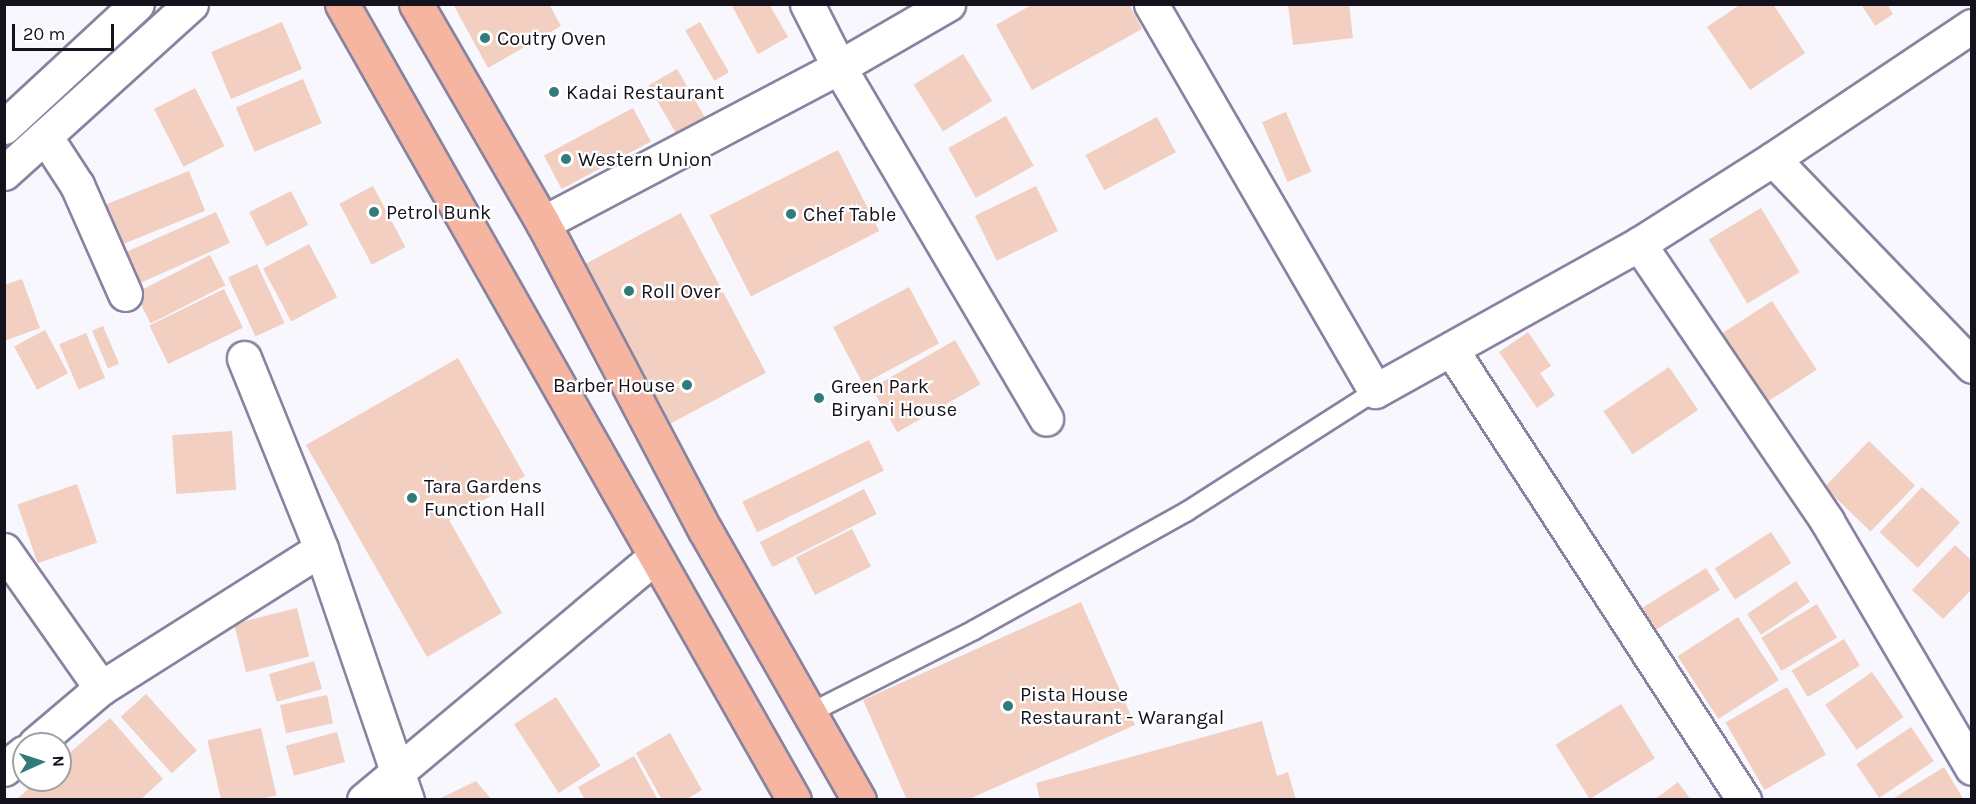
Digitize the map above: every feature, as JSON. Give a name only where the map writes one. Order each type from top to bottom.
[{"type":"main road","points":[[342,4],[794,800]]},
{"type":"main road","points":[[416,4],[543,223],[705,530],[859,800]]},
{"type":"street","points":[[4,128],[137,4]]},
{"type":"street","points":[[4,173],[191,4]]},
{"type":"street","points":[[807,4],[839,67],[1046,419]]},
{"type":"street","points":[[543,223],[839,67],[948,4]]},
{"type":"street","points":[[1151,4],[1375,391],[1639,244],[1773,159],[1971,26]]},
{"type":"street","points":[[45,136],[77,185],[125,294]]},
{"type":"street","points":[[1773,159],[1971,366]]},
{"type":"street","points":[[1639,244],[1827,521],[1971,768]]},
{"type":"street","points":[[1451,349],[1744,800]]},
{"type":"street","points":[[244,358],[321,549],[402,786]]},
{"type":"street","points":[[49,732],[101,688],[321,549]]},
{"type":"street","points":[[4,550],[101,688]]},
{"type":"street","points":[[364,800],[402,786],[655,557]]},
{"type":"lane","points":[[810,713],[974,630],[1186,512],[1375,391]]},
{"type":"building","points":[[453,4],[549,4],[561,26],[488,68]]},
{"type":"building","points":[[731,4],[769,4],[788,37],[758,54]]},
{"type":"building","points":[[1033,4],[1129,4],[1142,29],[1032,90],[996,25]]},
{"type":"building","points":[[1288,4],[1349,4],[1353,38],[1293,45]]},
{"type":"building","points":[[1741,4],[1773,4],[1805,53],[1750,90],[1707,27]]},
{"type":"building","points":[[1861,4],[1887,4],[1893,14],[1875,26]]},
{"type":"building","points":[[282,22],[302,69],[231,99],[211,52]]},
{"type":"building","points":[[700,22],[729,72],[714,81],[685,30]]},
{"type":"building","points":[[963,54],[992,101],[943,131],[914,85]]},
{"type":"building","points":[[677,69],[706,119],[677,136],[648,86]]},
{"type":"building","points":[[303,79],[322,123],[255,152],[236,108]]},
{"type":"building","points":[[195,88],[225,146],[184,167],[154,109]]},
{"type":"building","points":[[633,108],[651,142],[562,189],[544,155]]},
{"type":"building","points":[[1286,112],[1311,172],[1287,182],[1262,122]]},
{"type":"building","points":[[1006,116],[1034,166],[976,198],[948,148]]},
{"type":"building","points":[[1157,117],[1176,152],[1104,190],[1085,155]]},
{"type":"building","points":[[838,150],[879,231],[751,296],[710,215]]},
{"type":"building","points":[[189,171],[205,211],[117,246],[101,207]]},
{"type":"building","points":[[373,186],[405,247],[372,265],[339,204]]},
{"type":"building","points":[[1036,186],[1058,231],[997,261],[975,216]]},
{"type":"building","points":[[291,191],[308,225],[266,246],[249,212]]},
{"type":"building","points":[[1761,208],[1800,272],[1747,304],[1709,239]]},
{"type":"building","points":[[216,212],[230,243],[134,286],[120,255]]},
{"type":"building","points":[[681,213],[766,373],[671,424],[586,264]]},
{"type":"building","points":[[309,244],[337,297],[291,321],[263,268]]},
{"type":"building","points":[[210,255],[225,285],[151,323],[135,293]]},
{"type":"building","points":[[257,264],[284,323],[255,336],[228,278]]},
{"type":"building","points":[[22,279],[40,328],[4,341],[4,285]]},
{"type":"building","points":[[909,287],[939,344],[863,384],[833,327]]},
{"type":"building","points":[[224,289],[243,328],[168,364],[149,325]]},
{"type":"building","points":[[1772,301],[1817,370],[1764,404],[1719,335]]},
{"type":"building","points":[[103,326],[119,364],[108,368],[92,331]]},
{"type":"building","points":[[45,330],[68,373],[37,390],[14,346]]},
{"type":"building","points":[[1528,332],[1551,366],[1540,373],[1555,395],[1537,408],[1499,352]]},
{"type":"building","points":[[86,333],[105,378],[78,389],[59,344]]},
{"type":"building","points":[[955,340],[980,384],[897,432],[872,388]]},
{"type":"building","name":"Tara Gardens Function Hall","points":[[458,358],[525,476],[449,520],[502,613],[427,657],[306,445]]},
{"type":"building","points":[[1669,367],[1698,410],[1633,454],[1604,411]]},
{"type":"building","points":[[232,431],[236,490],[176,494],[172,435]]},
{"type":"building","points":[[869,440],[884,471],[757,532],[742,502]]},
{"type":"building","points":[[1869,441],[1915,485],[1871,531],[1825,487]]},
{"type":"building","points":[[77,484],[97,543],[38,563],[17,505]]},
{"type":"building","points":[[1922,487],[1960,522],[1918,568],[1880,532]]},
{"type":"building","points":[[864,489],[877,514],[772,567],[760,542]]},
{"type":"building","points":[[852,529],[871,566],[815,595],[796,558]]},
{"type":"building","points":[[1771,532],[1791,563],[1735,600],[1715,568]]},
{"type":"building","points":[[1955,545],[1972,561],[1972,589],[1943,619],[1912,590]]},
{"type":"building","points":[[1706,568],[1720,590],[1656,630],[1642,608]]},
{"type":"building","points":[[1796,581],[1810,602],[1761,635],[1747,614]]},
{"type":"building","points":[[1081,602],[1135,725],[967,800],[907,800],[863,700]]},
{"type":"building","points":[[1817,604],[1837,637],[1781,671],[1761,637]]},
{"type":"building","points":[[297,608],[309,657],[246,672],[234,624]]},
{"type":"building","points":[[1738,617],[1779,680],[1718,719],[1678,656]]},
{"type":"building","points":[[1844,639],[1860,666],[1808,697],[1792,670]]},
{"type":"building","points":[[314,661],[322,689],[277,702],[269,674]]},
{"type":"building","points":[[1872,672],[1904,717],[1857,750],[1825,705]]},
{"type":"building","points":[[1787,687],[1826,755],[1765,790],[1726,722]]},
{"type":"building","points":[[146,694],[197,750],[172,773],[121,717]]},
{"type":"building","points":[[327,695],[333,723],[286,733],[280,705]]},
{"type":"building","points":[[556,697],[601,766],[559,793],[514,724]]},
{"type":"building","points":[[1621,704],[1655,758],[1590,799],[1556,745]]},
{"type":"building","points":[[110,718],[163,779],[140,800],[16,800],[25,792],[72,792],[72,751]]},
{"type":"building","points":[[1262,721],[1277,776],[1288,772],[1296,800],[1040,800],[1036,783]]},
{"type":"building","points":[[1911,727],[1934,761],[1879,798],[1856,764]]},
{"type":"building","points":[[261,728],[277,795],[256,800],[221,800],[207,740]]},
{"type":"building","points":[[337,732],[345,762],[294,776],[286,746]]},
{"type":"building","points":[[670,733],[702,790],[685,800],[662,800],[636,753]]},
{"type":"building","points":[[634,756],[658,800],[585,800],[578,787]]},
{"type":"building","points":[[1944,767],[1964,800],[1891,800]]},
{"type":"building","points":[[476,781],[492,800],[437,800]]},
{"type":"building","points":[[1678,782],[1691,800],[1654,800]]},
{"type":"place","name":"Coutry Oven","points":[[485,38]]},
{"type":"place","name":"Kadai Restaurant","points":[[554,92]]},
{"type":"place","name":"Western Union","points":[[566,159]]},
{"type":"place","name":"Petrol Bunk","points":[[374,212]]},
{"type":"place","name":"Chef Table","points":[[791,214]]},
{"type":"place","name":"Roll Over","points":[[629,291]]},
{"type":"place","name":"Barber House","points":[[687,385]]},
{"type":"place","name":"Green Park Biryani House","points":[[819,398]]},
{"type":"place","name":"Tara Gardens Function Hall","points":[[412,498]]},
{"type":"place","name":"Pista House Restaurant - Warangal","points":[[1008,706]]}]
